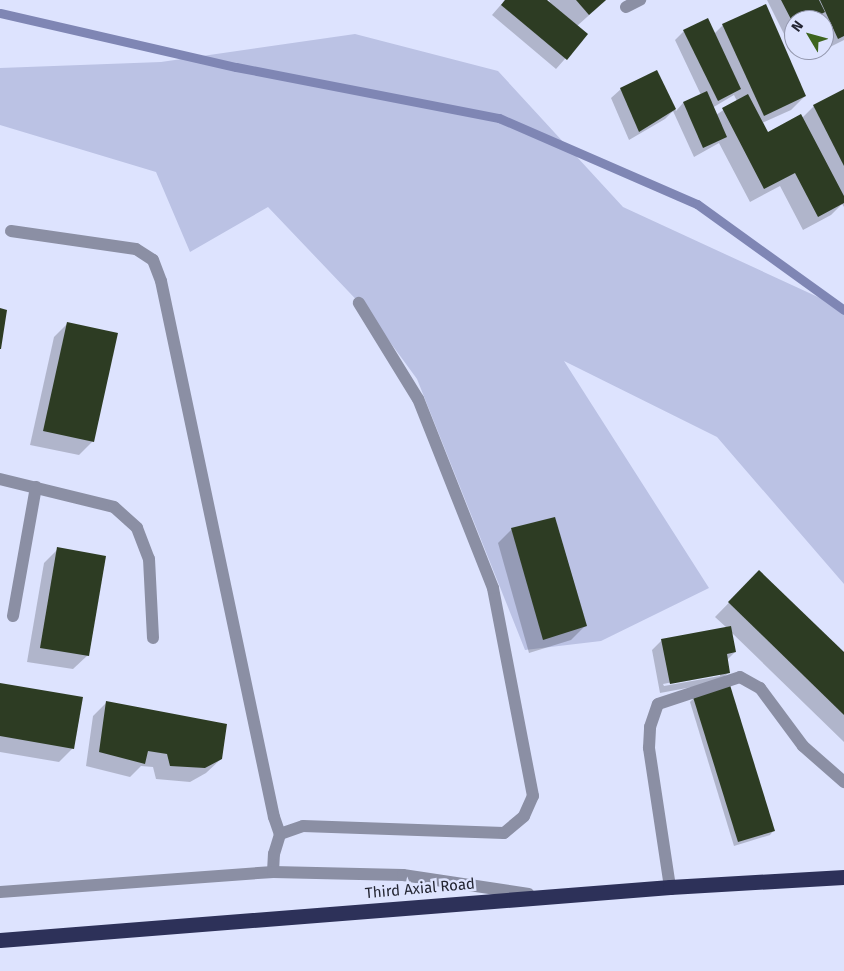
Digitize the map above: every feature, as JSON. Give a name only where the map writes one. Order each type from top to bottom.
[{"type":"highway","name":"Third Axial Road","points":[[0,940],[670,887],[844,877]]},
{"type":"street","points":[[626,7],[640,0]]},
{"type":"street","points":[[11,231],[136,249],[153,260],[161,281],[274,817],[280,834],[274,854],[273,872]]},
{"type":"street","points":[[280,834],[303,826],[504,833],[524,816],[533,796],[493,588],[418,399],[359,303]]},
{"type":"street","points":[[0,479],[114,507],[137,528],[149,559],[153,638]]},
{"type":"street","points":[[13,616],[36,487]]},
{"type":"street","points":[[670,887],[649,748],[650,727],[658,704],[740,677],[760,688],[803,746],[844,782]]},
{"type":"street","points":[[0,892],[273,872],[403,875],[547,897]]},
{"type":"shaded area","points":[[355,34],[498,71],[623,207],[844,309],[844,584],[717,437],[564,361],[709,588],[601,641],[525,650],[417,379],[368,312],[268,207],[190,252],[156,172],[0,125],[0,68],[161,62]]},
{"type":"building","points":[[505,0],[547,0],[588,34],[567,60],[501,5]]},
{"type":"building","points":[[576,0],[606,0],[589,15]]},
{"type":"building","points":[[781,0],[819,0],[824,10],[786,10]]},
{"type":"building","points":[[820,0],[844,0],[844,36],[838,39],[834,30],[834,10],[825,10]]},
{"type":"building","points":[[766,4],[784,45],[784,60],[790,60],[806,96],[764,116],[722,24]]},
{"type":"building","points":[[708,18],[741,89],[718,101],[683,30]]},
{"type":"building","points":[[657,70],[676,109],[639,132],[620,88]]},
{"type":"building","points":[[844,89],[844,166],[813,105]]},
{"type":"building","points":[[707,91],[727,137],[703,148],[683,102]]},
{"type":"building","points":[[748,94],[768,132],[801,114],[844,196],[844,203],[818,217],[795,173],[764,189],[722,108]]},
{"type":"building","points":[[0,308],[7,310],[1,349],[0,349]]},
{"type":"building","points":[[67,322],[118,333],[94,442],[43,431]]},
{"type":"building","points":[[555,517],[587,626],[543,640],[511,528]]},
{"type":"building","points":[[57,547],[106,556],[89,656],[40,648]]},
{"type":"building","points":[[759,570],[844,652],[844,715],[728,602]]},
{"type":"building","points":[[731,626],[736,652],[727,654],[730,673],[670,684],[661,639]]},
{"type":"building","points":[[0,683],[83,697],[74,749],[0,736]]},
{"type":"building","points":[[730,685],[775,831],[738,842],[693,697]]},
{"type":"building","points":[[106,701],[227,724],[222,759],[205,768],[170,766],[167,754],[148,751],[145,764],[99,752]]},
{"type":"waterway","points":[[0,13],[236,67],[499,118],[697,204],[844,310]]}]
